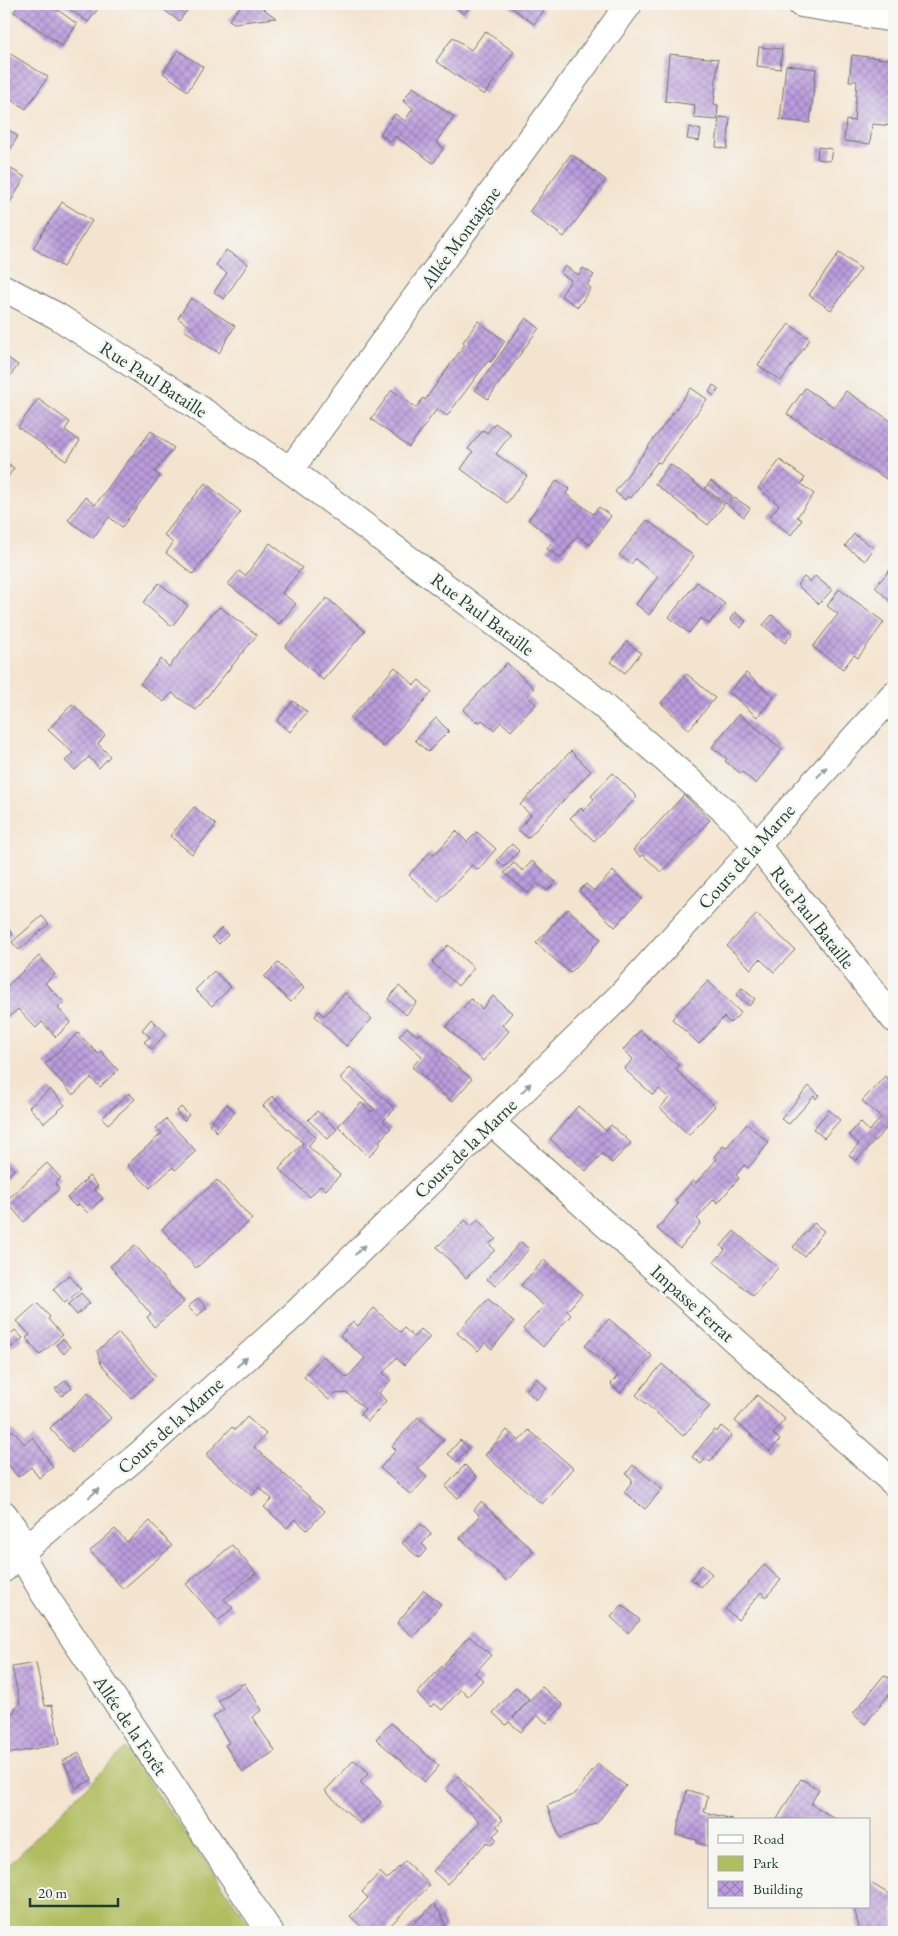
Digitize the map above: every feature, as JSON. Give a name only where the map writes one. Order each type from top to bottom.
[{"type":"street","name":"Allée Montaigne","points":[[290,470],[629,4]]},
{"type":"street","points":[[801,4],[894,19]]},
{"type":"street","name":"Rue Paul Bataille","points":[[4,288],[57,316],[184,398],[290,470],[588,693],[726,812],[756,844],[894,1019]]},
{"type":"street","name":"Cours de la Marne","points":[[12,1561],[141,1453],[297,1312],[621,995],[894,694]]},
{"type":"street","name":"Impasse Ferrat","points":[[491,1122],[894,1483]]},
{"type":"street","name":"Allée de la Forêt","points":[[4,1514],[18,1536],[12,1561],[44,1594],[270,1932]]},
{"type":"green space","points":[[125,1748],[255,1932],[4,1932],[4,1870]]},
{"type":"building","points":[[19,4],[62,4],[58,10],[77,24],[62,46],[14,12]]},
{"type":"building","points":[[62,4],[88,4],[97,10],[88,22]]},
{"type":"building","points":[[156,4],[192,4],[179,21]]},
{"type":"building","points":[[242,4],[257,4],[276,18],[234,23],[229,20]]},
{"type":"building","points":[[451,4],[471,4],[464,14]]},
{"type":"building","points":[[506,4],[535,4],[544,10],[534,24]]},
{"type":"building","points":[[485,31],[514,52],[484,95],[436,61],[453,37],[471,50]]},
{"type":"building","points":[[759,47],[782,49],[780,69],[757,66]]},
{"type":"building","points":[[4,50],[48,77],[26,109],[5,96],[4,98]]},
{"type":"building","points":[[178,50],[203,67],[188,91],[163,73]]},
{"type":"building","points":[[669,54],[718,59],[714,104],[718,105],[717,120],[694,118],[695,105],[665,101]]},
{"type":"building","points":[[852,55],[894,60],[894,126],[872,124],[870,144],[844,141],[846,120],[854,121],[857,81],[849,81]]},
{"type":"building","points":[[786,65],[816,69],[810,123],[780,120]]},
{"type":"building","points":[[413,87],[454,117],[436,142],[444,148],[433,163],[395,136],[391,142],[380,134],[395,114],[405,121],[413,108],[403,101]]},
{"type":"building","points":[[719,117],[730,118],[727,149],[716,147]]},
{"type":"building","points":[[4,127],[18,136],[7,155],[4,153]]},
{"type":"building","points":[[689,127],[701,130],[699,141],[687,139]]},
{"type":"building","points":[[818,147],[832,149],[830,161],[817,159]]},
{"type":"building","points":[[571,154],[606,180],[564,237],[529,212]]},
{"type":"building","points":[[4,165],[25,177],[4,213]]},
{"type":"building","points":[[62,202],[92,221],[63,267],[33,248]]},
{"type":"building","points":[[226,250],[248,264],[224,299],[214,292],[227,273],[216,265]]},
{"type":"building","points":[[839,253],[861,269],[831,310],[809,295]]},
{"type":"building","points":[[565,266],[579,275],[583,268],[594,275],[587,285],[591,288],[578,307],[561,296],[571,280],[560,273]]},
{"type":"building","points":[[191,298],[235,326],[219,353],[184,330],[187,325],[178,318]]},
{"type":"building","points":[[526,318],[539,328],[488,399],[475,390]]},
{"type":"building","points":[[478,321],[505,341],[491,362],[488,361],[447,416],[437,409],[409,447],[371,419],[392,390],[416,408],[423,398],[425,400],[465,344],[463,342]]},
{"type":"building","points":[[789,324],[810,339],[781,381],[758,365]]},
{"type":"building","points":[[4,355],[18,365],[4,385]]},
{"type":"building","points":[[713,385],[719,389],[714,396],[709,392]]},
{"type":"building","points":[[691,388],[707,399],[660,463],[657,462],[630,499],[628,496],[625,500],[615,492]]},
{"type":"building","points":[[805,388],[834,407],[846,391],[894,423],[894,484],[787,414]]},
{"type":"building","points":[[38,399],[70,422],[65,430],[80,441],[66,461],[18,427]]},
{"type":"building","points":[[495,423],[511,434],[496,454],[527,476],[507,503],[461,469],[473,452],[468,449],[483,430],[487,433]]},
{"type":"building","points":[[151,431],[174,448],[155,472],[160,476],[122,527],[109,517],[93,538],[68,520],[85,497],[95,505]]},
{"type":"building","points":[[780,460],[805,478],[801,484],[814,494],[797,517],[802,520],[791,535],[769,518],[779,505],[758,488]]},
{"type":"building","points":[[4,461],[14,468],[5,481],[4,480]]},
{"type":"building","points":[[670,464],[724,505],[708,525],[655,484]]},
{"type":"building","points":[[557,480],[569,489],[566,494],[593,514],[599,507],[611,516],[590,545],[577,536],[561,558],[547,549],[554,539],[528,520]]},
{"type":"building","points":[[711,481],[732,496],[726,504],[705,488]]},
{"type":"building","points":[[205,483],[241,512],[193,574],[166,553],[173,543],[164,535]]},
{"type":"building","points":[[733,497],[750,508],[744,517],[728,505]]},
{"type":"building","points":[[647,520],[694,556],[649,615],[636,604],[658,577],[635,559],[631,564],[619,555]]},
{"type":"building","points":[[854,534],[874,548],[865,561],[845,546]]},
{"type":"building","points":[[270,543],[302,568],[282,593],[296,604],[279,624],[228,584],[239,571],[245,576]]},
{"type":"building","points":[[894,565],[894,605],[875,587]]},
{"type":"building","points":[[815,576],[832,590],[819,604],[797,585],[804,577],[810,582]]},
{"type":"building","points":[[697,582],[725,604],[709,624],[701,618],[689,633],[669,617]]},
{"type":"building","points":[[159,583],[188,606],[172,626],[143,603]]},
{"type":"building","points":[[839,589],[884,622],[858,658],[854,655],[843,669],[813,647],[838,614],[827,606]]},
{"type":"building","points":[[327,598],[365,631],[323,680],[285,647]]},
{"type":"building","points":[[220,607],[257,635],[196,710],[172,693],[164,702],[140,684],[161,659],[169,667],[209,616]]},
{"type":"building","points":[[735,612],[746,621],[741,628],[730,619]]},
{"type":"building","points":[[772,615],[793,633],[785,643],[763,625]]},
{"type":"building","points":[[627,642],[641,653],[625,673],[611,662]]},
{"type":"building","points":[[507,663],[534,688],[527,696],[536,704],[511,731],[501,722],[494,730],[482,720],[479,723],[477,720],[476,722],[463,710]]},
{"type":"building","points":[[395,667],[414,685],[419,680],[432,692],[383,747],[350,718]]},
{"type":"building","points":[[746,673],[774,697],[757,717],[729,692]]},
{"type":"building","points":[[687,674],[715,698],[689,730],[661,703]]},
{"type":"building","points":[[293,701],[307,712],[290,732],[277,721]]},
{"type":"building","points":[[72,704],[105,735],[98,744],[110,756],[99,768],[89,757],[75,770],[65,761],[73,753],[48,730]]},
{"type":"building","points":[[739,714],[782,749],[756,784],[725,761],[727,759],[712,747]]},
{"type":"building","points":[[436,718],[449,731],[428,752],[415,740]]},
{"type":"building","points":[[571,751],[591,771],[528,838],[518,830],[531,815],[520,805]]},
{"type":"building","points":[[613,773],[637,797],[594,841],[570,818],[581,808],[583,811],[594,799],[591,796]]},
{"type":"building","points":[[684,795],[710,820],[661,872],[643,855],[641,857],[633,850]]},
{"type":"building","points":[[194,807],[216,825],[192,854],[170,836]]},
{"type":"building","points":[[456,831],[467,842],[477,832],[496,849],[478,870],[472,865],[438,902],[409,875],[430,852],[434,855]]},
{"type":"building","points":[[512,844],[519,851],[504,867],[497,860]]},
{"type":"building","points":[[532,861],[556,882],[547,891],[537,883],[528,893],[504,873],[514,863],[523,871]]},
{"type":"building","points":[[613,871],[641,899],[615,927],[579,891],[586,884],[594,891]]},
{"type":"building","points":[[568,909],[601,939],[570,973],[536,943]]},
{"type":"building","points":[[757,914],[795,950],[774,972],[760,959],[751,969],[727,946]]},
{"type":"building","points":[[42,916],[49,924],[19,950],[12,942]]},
{"type":"building","points":[[4,924],[13,934],[4,943]]},
{"type":"building","points":[[222,928],[228,935],[219,944],[212,937]]},
{"type":"building","points":[[448,945],[474,968],[458,986],[432,962]]},
{"type":"building","points":[[39,956],[55,974],[45,983],[64,1002],[58,1008],[71,1022],[56,1037],[42,1022],[36,1028],[18,1009],[7,1019],[4,1015],[4,989]]},
{"type":"building","points":[[278,963],[304,988],[291,1002],[264,977]]},
{"type":"building","points":[[214,971],[231,987],[212,1006],[195,990]]},
{"type":"building","points":[[708,981],[741,1013],[730,1023],[724,1017],[699,1044],[672,1019]]},
{"type":"building","points":[[399,986],[417,1002],[406,1015],[388,999]]},
{"type":"building","points":[[742,988],[755,999],[749,1006],[736,995]]},
{"type":"building","points":[[345,993],[372,1019],[346,1046],[315,1016],[319,1011],[324,1016]]},
{"type":"building","points":[[493,996],[512,1013],[502,1025],[509,1031],[483,1061],[446,1027],[471,999],[482,1009]]},
{"type":"building","points":[[151,1019],[166,1033],[152,1049],[144,1042],[150,1037],[142,1030]]},
{"type":"building","points":[[407,1027],[417,1036],[419,1033],[472,1079],[452,1102],[412,1067],[422,1056],[399,1036]]},
{"type":"building","points":[[640,1030],[679,1066],[676,1070],[715,1106],[689,1135],[660,1108],[669,1098],[659,1089],[653,1095],[624,1069],[633,1059],[623,1050]]},
{"type":"building","points":[[78,1033],[98,1054],[101,1051],[118,1070],[100,1087],[91,1078],[73,1095],[45,1064]]},
{"type":"building","points":[[350,1067],[395,1109],[383,1121],[391,1128],[379,1141],[381,1143],[369,1157],[338,1126],[361,1103],[372,1112],[375,1110],[340,1078]]},
{"type":"building","points":[[885,1076],[894,1085],[894,1120],[856,1161],[849,1155],[859,1144],[849,1135],[860,1122],[869,1131],[881,1118],[862,1101]]},
{"type":"building","points":[[809,1086],[819,1095],[816,1099],[814,1096],[789,1124],[781,1119]]},
{"type":"building","points":[[50,1089],[65,1105],[44,1123],[29,1107]]},
{"type":"building","points":[[129,1093],[135,1099],[108,1124],[102,1118]]},
{"type":"building","points":[[272,1096],[316,1137],[308,1146],[340,1175],[326,1190],[321,1185],[310,1197],[279,1169],[303,1143],[263,1106]]},
{"type":"building","points":[[227,1104],[235,1112],[217,1132],[209,1124]]},
{"type":"building","points":[[578,1106],[606,1131],[611,1125],[631,1143],[612,1163],[602,1154],[586,1171],[550,1139]]},
{"type":"building","points":[[181,1107],[189,1115],[184,1121],[176,1112]]},
{"type":"building","points":[[829,1110],[840,1120],[824,1138],[813,1129]]},
{"type":"building","points":[[317,1111],[337,1129],[328,1139],[308,1120]]},
{"type":"building","points":[[166,1119],[196,1151],[175,1170],[173,1167],[150,1188],[127,1165],[162,1133],[156,1128]]},
{"type":"building","points":[[747,1124],[769,1143],[748,1168],[744,1165],[736,1175],[739,1178],[718,1203],[714,1199],[697,1219],[701,1223],[680,1248],[657,1229],[678,1204],[675,1201],[693,1180],[696,1183],[717,1159],[714,1156],[723,1146],[726,1148]]},
{"type":"building","points":[[4,1159],[14,1170],[4,1180]]},
{"type":"building","points":[[47,1163],[61,1178],[55,1184],[59,1189],[24,1222],[6,1201]]},
{"type":"building","points":[[89,1176],[98,1186],[94,1189],[103,1198],[88,1213],[79,1204],[76,1207],[67,1198]]},
{"type":"building","points":[[217,1180],[252,1219],[196,1268],[162,1229]]},
{"type":"building","points":[[465,1220],[471,1226],[478,1220],[496,1239],[489,1244],[495,1250],[466,1278],[437,1247]]},
{"type":"building","points":[[814,1223],[824,1231],[804,1256],[793,1247]]},
{"type":"building","points":[[734,1231],[778,1268],[753,1296],[714,1262],[725,1250],[721,1246]]},
{"type":"building","points":[[521,1242],[529,1249],[495,1286],[487,1279]]},
{"type":"building","points":[[135,1245],[184,1302],[154,1327],[147,1317],[151,1314],[110,1266]]},
{"type":"building","points":[[544,1260],[582,1294],[567,1311],[571,1315],[543,1347],[523,1329],[544,1306],[521,1285]]},
{"type":"building","points":[[69,1275],[81,1289],[65,1303],[53,1289]]},
{"type":"building","points":[[81,1293],[90,1303],[77,1315],[68,1305]]},
{"type":"building","points":[[198,1298],[207,1308],[197,1316],[188,1307]]},
{"type":"building","points":[[488,1299],[514,1322],[492,1349],[485,1343],[478,1351],[457,1333]]},
{"type":"building","points":[[37,1303],[50,1317],[48,1319],[62,1335],[40,1355],[26,1338],[30,1335],[17,1321]]},
{"type":"building","points":[[374,1308],[400,1332],[404,1328],[414,1337],[421,1329],[430,1337],[404,1365],[396,1358],[383,1373],[391,1380],[379,1393],[386,1401],[368,1421],[360,1414],[365,1409],[347,1393],[334,1394],[329,1400],[304,1377],[323,1356],[347,1378],[365,1358],[340,1336],[353,1321],[358,1326]]},
{"type":"building","points":[[609,1319],[652,1356],[620,1393],[611,1384],[618,1375],[585,1346]]},
{"type":"building","points":[[15,1330],[23,1338],[12,1347],[5,1339]]},
{"type":"building","points":[[119,1333],[156,1376],[131,1398],[101,1364],[97,1351]]},
{"type":"building","points":[[63,1339],[70,1347],[64,1354],[56,1345]]},
{"type":"building","points":[[662,1364],[710,1406],[683,1436],[636,1395]]},
{"type":"building","points":[[536,1378],[547,1388],[536,1400],[526,1390]]},
{"type":"building","points":[[66,1380],[72,1388],[62,1396],[55,1389]]},
{"type":"building","points":[[88,1393],[111,1418],[72,1453],[50,1428]]},
{"type":"building","points":[[757,1395],[785,1419],[773,1434],[780,1440],[770,1451],[735,1421]]},
{"type":"building","points":[[247,1417],[266,1434],[254,1447],[325,1511],[307,1530],[295,1519],[287,1528],[264,1507],[272,1499],[259,1487],[252,1496],[206,1455],[232,1427],[235,1430]]},
{"type":"building","points":[[418,1417],[444,1440],[418,1469],[427,1477],[411,1495],[380,1468],[396,1450],[392,1446]]},
{"type":"building","points":[[721,1426],[732,1435],[710,1462],[706,1458],[701,1464],[692,1457],[714,1430],[717,1432]]},
{"type":"building","points":[[13,1430],[24,1444],[33,1437],[53,1467],[39,1478],[31,1467],[18,1477],[4,1459],[4,1437]]},
{"type":"building","points":[[507,1430],[519,1441],[529,1430],[573,1468],[542,1504],[485,1455]]},
{"type":"building","points":[[460,1440],[469,1448],[457,1462],[448,1454]]},
{"type":"building","points":[[465,1465],[477,1477],[458,1498],[445,1487]]},
{"type":"building","points":[[633,1465],[662,1489],[645,1509],[624,1492],[632,1479],[626,1474]]},
{"type":"building","points":[[481,1502],[534,1551],[507,1581],[460,1538],[480,1516],[474,1510]]},
{"type":"building","points":[[150,1521],[172,1546],[123,1589],[90,1551],[115,1529],[127,1542]]},
{"type":"building","points":[[421,1524],[431,1534],[422,1544],[427,1549],[419,1558],[402,1543]]},
{"type":"building","points":[[232,1545],[256,1573],[224,1599],[233,1608],[218,1621],[186,1584]]},
{"type":"building","points":[[702,1565],[712,1574],[701,1587],[691,1579]]},
{"type":"building","points":[[764,1565],[781,1580],[766,1597],[761,1592],[738,1620],[725,1609]]},
{"type":"building","points":[[424,1590],[441,1604],[413,1637],[397,1623]]},
{"type":"building","points":[[622,1605],[640,1620],[628,1633],[611,1617]]},
{"type":"building","points":[[469,1636],[491,1655],[475,1673],[483,1680],[468,1696],[461,1689],[442,1710],[434,1703],[431,1707],[417,1694]]},
{"type":"building","points":[[36,1663],[45,1706],[52,1705],[60,1744],[7,1754],[4,1740],[4,1714],[14,1712],[15,1708],[20,1704],[12,1667]]},
{"type":"building","points":[[893,1673],[894,1688],[865,1724],[853,1714],[884,1675],[889,1678]]},
{"type":"building","points":[[244,1683],[262,1710],[252,1717],[275,1751],[243,1772],[225,1745],[229,1743],[213,1717],[224,1709],[218,1701]]},
{"type":"building","points":[[516,1687],[529,1699],[513,1718],[542,1687],[563,1705],[547,1723],[537,1715],[521,1732],[509,1722],[506,1725],[493,1713]]},
{"type":"building","points":[[391,1723],[439,1766],[425,1782],[376,1739]]},
{"type":"building","points":[[79,1753],[92,1780],[76,1788],[63,1761]]},
{"type":"building","points":[[354,1760],[369,1773],[360,1782],[381,1802],[360,1824],[325,1791]]},
{"type":"building","points":[[598,1764],[626,1786],[597,1823],[560,1838],[547,1806],[575,1794]]},
{"type":"building","points":[[458,1776],[503,1820],[496,1826],[500,1829],[493,1836],[497,1840],[491,1845],[487,1842],[447,1884],[433,1871],[480,1822],[446,1789]]},
{"type":"building","points":[[801,1779],[819,1789],[811,1804],[835,1818],[778,1818]]},
{"type":"building","points":[[687,1790],[708,1796],[704,1812],[728,1818],[708,1818],[708,1846],[697,1843],[697,1840],[676,1835]]},
{"type":"building","points":[[405,1861],[430,1885],[384,1932],[367,1932],[350,1916],[368,1898],[362,1892],[380,1872],[387,1879]]},
{"type":"building","points":[[870,1883],[894,1897],[894,1932],[860,1932],[854,1908],[870,1908]]},
{"type":"building","points":[[434,1904],[442,1916],[446,1927],[441,1932],[405,1932]]}]
